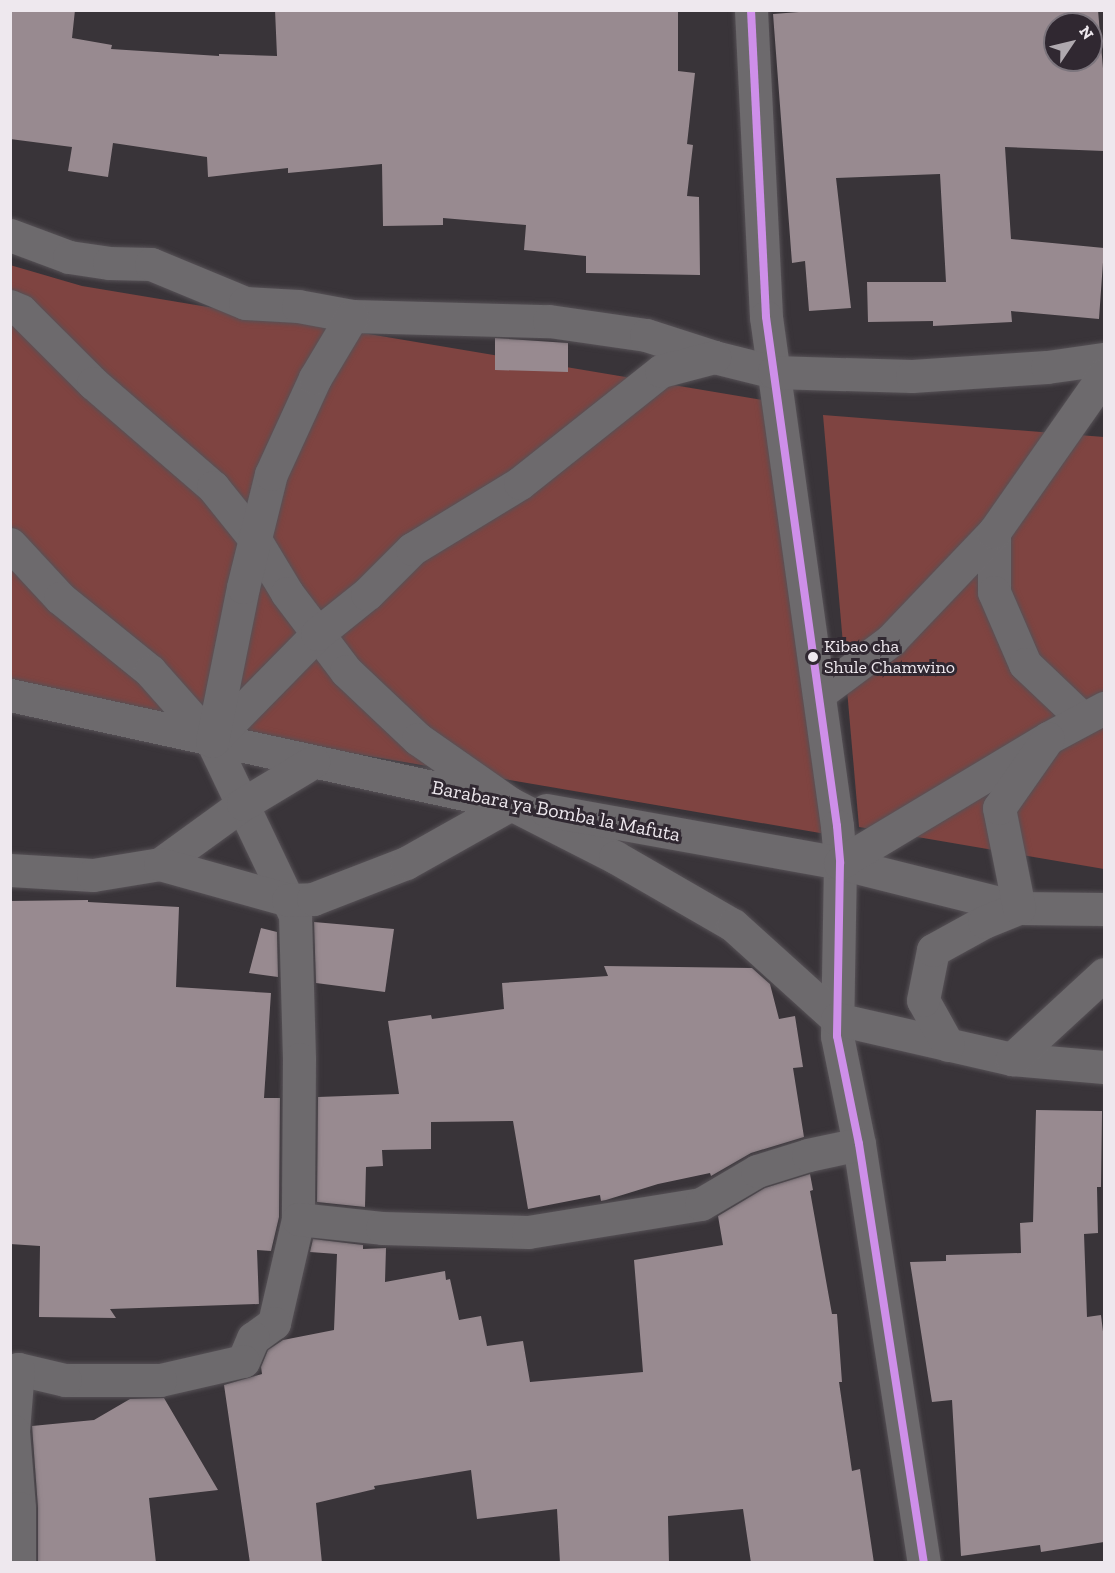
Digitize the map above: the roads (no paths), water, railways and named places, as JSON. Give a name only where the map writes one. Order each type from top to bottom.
[{"type":"street","points":[[751,10],[766,317],[820,693],[840,863],[837,1036],[859,1144],[924,1563]]},
{"type":"street","points":[[10,235],[69,257],[109,264],[151,264],[245,303],[298,306],[352,316],[549,321],[646,335],[714,357],[774,372],[912,376],[1047,367],[1104,359]]},
{"type":"street","points":[[10,306],[21,311],[93,383],[213,487],[254,538],[287,593],[346,671],[418,739],[512,804],[615,857],[733,925],[837,1019],[1012,1059],[1104,1067]]},
{"type":"street","points":[[212,741],[254,538],[271,474],[315,378],[352,316]]},
{"type":"street","points":[[212,741],[317,634],[367,594],[412,549],[520,483],[661,371],[714,357]]},
{"type":"street","points":[[820,693],[891,640],[994,532],[1104,375]]},
{"type":"street","points":[[840,863],[1093,713],[1025,664],[994,592],[994,532]]},
{"type":"street","points":[[10,544],[60,598],[150,671],[212,741],[295,915],[299,1059],[298,1219],[274,1323],[253,1338],[243,1361],[160,1380],[65,1380],[14,1369],[13,1431],[19,1508],[19,1563]]},
{"type":"street","name":"Barabara ya Bomba la Mafuta","points":[[10,695],[212,741],[512,804],[840,863],[1019,908],[1104,909]]},
{"type":"street","points":[[948,1045],[923,1000],[933,950],[984,922],[1019,908],[999,808],[1048,738]]},
{"type":"street","points":[[160,864],[243,804],[313,762]]},
{"type":"street","points":[[10,870],[93,875],[160,864],[288,900],[313,899],[406,863],[512,804]]},
{"type":"street","points":[[1012,1059],[1104,974]]},
{"type":"street","points":[[298,1219],[382,1228],[528,1232],[700,1204],[757,1171],[808,1155],[859,1144]]},
{"type":"place","name":"Kibao cha Shule Chamwino","points":[[813,657]]}]
